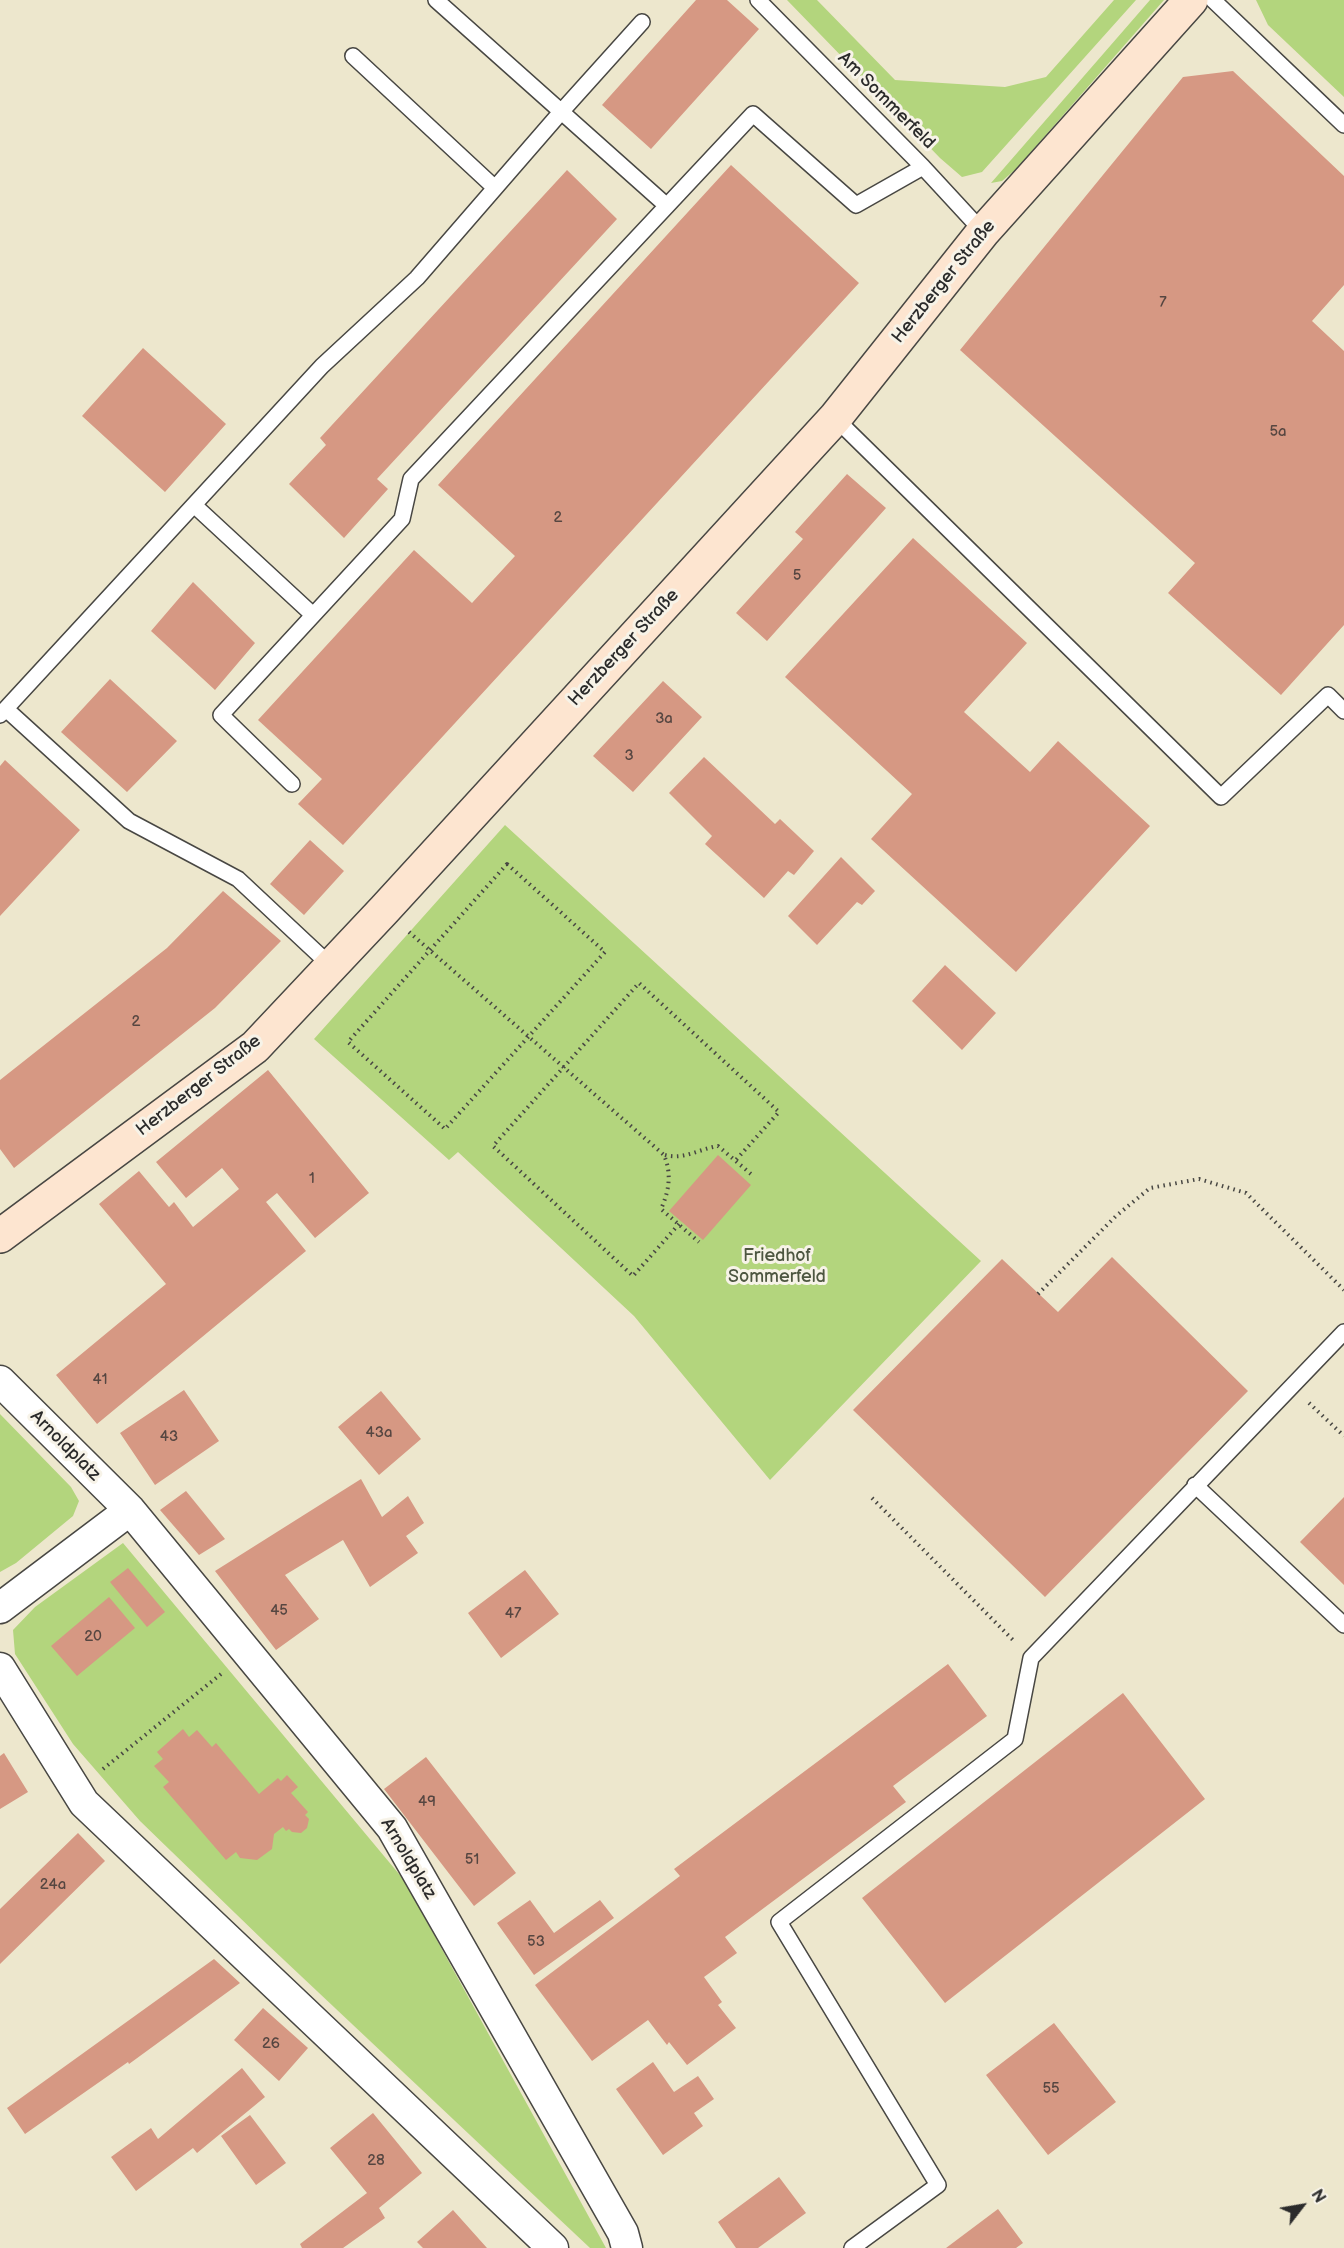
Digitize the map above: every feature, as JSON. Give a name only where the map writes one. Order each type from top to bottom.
[{"type":"main road","name":"Herzberger Straße","points":[[0,1236],[255,1047],[835,418],[983,231],[1191,0]]},
{"type":"street","name":"Arnoldplatz","points":[[0,1381],[130,1510],[393,1828],[623,2233],[627,2248]]},
{"type":"street","points":[[0,1608],[130,1510]]},
{"type":"street","points":[[0,1668],[84,1803],[553,2248]]},
{"type":"lane","points":[[436,0],[667,206]]},
{"type":"lane","name":"Am Sommerfeld","points":[[758,0],[983,231]]},
{"type":"lane","points":[[1213,0],[1344,125]]},
{"type":"lane","points":[[331,966],[238,879],[129,821],[3,712],[321,366],[417,278],[642,22]]},
{"type":"lane","points":[[354,56],[495,188]]},
{"type":"lane","points":[[292,784],[221,715],[402,519],[411,479],[753,114],[856,205],[923,167]]},
{"type":"lane","points":[[835,418],[1221,797],[1328,695],[1344,711]]},
{"type":"lane","points":[[194,504],[313,615]]},
{"type":"lane","points":[[852,2248],[938,2184],[779,1922],[1015,1739],[1030,1658],[1344,1332]]},
{"type":"lane","points":[[1196,1485],[1344,1625]]},
{"type":"path","points":[[507,864],[605,952],[529,1036],[445,1129],[348,1041],[507,864]]},
{"type":"path","points":[[384,909],[664,1155],[669,1166],[669,1181],[667,1195],[661,1209],[699,1242]]},
{"type":"path","points":[[679,1224],[633,1276],[493,1146],[639,983],[779,1112],[735,1161]]},
{"type":"path","points":[[664,1155],[676,1158],[718,1146],[751,1174]]},
{"type":"path","points":[[1038,1294],[1116,1216],[1150,1188],[1199,1179],[1246,1193],[1344,1290]]},
{"type":"path","points":[[1292,1386],[1344,1436]]},
{"type":"path","points":[[872,1498],[1030,1658]]},
{"type":"path","points":[[76,1790],[248,1653]]},
{"type":"green space","points":[[787,0],[817,0],[895,80],[1005,87],[1046,77],[1114,0],[1136,0],[982,172],[962,177],[940,158]]},
{"type":"green space","points":[[1150,0],[1164,0],[1016,169],[1002,181],[991,183]]},
{"type":"green space","points":[[1256,0],[1344,0],[1344,97],[1268,25]]},
{"type":"green space","name":"Friedhof Sommerfeld","points":[[505,825],[981,1261],[770,1480],[634,1316],[458,1152],[449,1160],[314,1039]]},
{"type":"green space","points":[[0,1414],[71,1487],[79,1501],[73,1516],[16,1563],[0,1572]]},
{"type":"green space","points":[[123,1543],[404,1880],[606,2248],[590,2248],[267,1944],[140,1821],[73,1744],[15,1654],[13,1630],[35,1607]]},
{"type":"building","points":[[696,0],[727,0],[759,29],[651,149],[602,105]]},
{"type":"building","points":[[1233,71],[1344,176],[1344,285],[1312,321],[1344,351],[1344,625],[1281,695],[1168,593],[1195,563],[960,350],[1183,77]]},
{"type":"building","points":[[731,165],[859,283],[343,845],[298,804],[322,779],[258,720],[414,550],[472,603],[515,556],[438,485]]},
{"type":"building","points":[[567,170],[617,219],[377,479],[388,489],[344,538],[289,484],[326,445],[320,438]]},
{"type":"building","points":[[143,348],[226,424],[165,492],[82,416]]},
{"type":"building","points":[[847,474],[886,508],[767,641],[736,613],[803,539],[795,532]]},
{"type":"building","points":[[913,538],[1027,643],[964,712],[1030,772],[1058,741],[1150,826],[1016,972],[871,839],[912,794],[785,677]]},
{"type":"building","points":[[193,582],[255,643],[215,690],[151,631]]},
{"type":"building","points":[[110,679],[177,741],[127,792],[61,732]]},
{"type":"building","points":[[663,681],[702,717],[633,792],[593,756]]},
{"type":"building","points":[[704,757],[775,824],[780,819],[814,851],[794,875],[788,871],[764,898],[705,844],[712,836],[669,793]]},
{"type":"building","points":[[5,760],[80,830],[0,916],[0,766]]},
{"type":"building","points":[[310,840],[344,871],[304,915],[270,884]]},
{"type":"building","points":[[841,857],[875,891],[862,905],[857,902],[817,945],[788,916]]},
{"type":"building","points":[[223,891],[281,941],[215,1008],[14,1168],[0,1149],[0,1080],[167,948]]},
{"type":"building","points":[[945,965],[996,1013],[962,1050],[912,1001]]},
{"type":"building","points":[[268,1070],[369,1193],[315,1238],[277,1193],[266,1202],[306,1251],[97,1424],[56,1375],[166,1284],[99,1204],[139,1171],[169,1207],[174,1202],[193,1227],[239,1189],[222,1168],[186,1198],[156,1162]]},
{"type":"building","points":[[718,1155],[751,1185],[703,1240],[669,1211]]},
{"type":"building","points":[[1112,1257],[1248,1391],[1045,1597],[853,1410],[1002,1259],[1058,1312]]},
{"type":"building","points":[[184,1390],[219,1441],[155,1485],[120,1433]]},
{"type":"building","points":[[381,1391],[421,1439],[379,1475],[338,1427]]},
{"type":"building","points":[[361,1479],[382,1517],[408,1496],[424,1523],[406,1536],[418,1553],[370,1587],[343,1540],[285,1575],[319,1619],[276,1650],[215,1571]]},
{"type":"building","points":[[186,1491],[225,1539],[199,1555],[160,1510]]},
{"type":"building","points":[[1344,1497],[1344,1585],[1300,1542]]},
{"type":"building","points":[[128,1568],[165,1612],[147,1627],[110,1582]]},
{"type":"building","points":[[525,1570],[559,1614],[501,1658],[468,1613]]},
{"type":"building","points":[[109,1597],[135,1628],[77,1676],[51,1646]]},
{"type":"building","points":[[948,1664],[987,1716],[893,1786],[906,1802],[725,1937],[737,1953],[704,1977],[722,2002],[718,2005],[736,2028],[687,2065],[669,2042],[667,2045],[648,2020],[592,2061],[535,1985],[680,1876],[674,1869]]},
{"type":"building","points":[[1123,1693],[1205,1799],[945,2003],[862,1898]]},
{"type":"building","points":[[183,1729],[189,1737],[197,1730],[212,1747],[216,1743],[259,1794],[278,1778],[281,1781],[287,1775],[298,1787],[291,1793],[308,1812],[305,1815],[309,1819],[307,1828],[301,1833],[292,1832],[289,1829],[286,1831],[283,1827],[274,1834],[272,1849],[257,1860],[240,1858],[236,1852],[226,1860],[163,1787],[169,1782],[154,1766],[163,1759],[157,1752]]},
{"type":"building","points":[[4,1753],[28,1792],[0,1809],[0,1756]]},
{"type":"building","points":[[426,1757],[516,1873],[474,1906],[384,1789]]},
{"type":"building","points":[[78,1833],[105,1861],[0,1964],[0,1909]]},
{"type":"building","points":[[530,1900],[554,1933],[600,1900],[614,1918],[534,1975],[497,1923]]},
{"type":"building","points":[[214,1959],[240,1983],[129,2064],[128,2062],[25,2134],[7,2108]]},
{"type":"building","points":[[263,2008],[308,2048],[279,2081],[234,2040]]},
{"type":"building","points":[[1054,2023],[1116,2102],[1048,2155],[986,2075]]},
{"type":"building","points":[[653,2062],[674,2092],[698,2076],[714,2099],[694,2113],[703,2126],[663,2155],[616,2089]]},
{"type":"building","points":[[242,2068],[265,2097],[197,2153],[193,2148],[136,2191],[111,2157],[151,2128],[158,2139]]},
{"type":"building","points":[[373,2113],[422,2173],[379,2208],[385,2218],[343,2248],[302,2248],[300,2244],[367,2193],[330,2148]]},
{"type":"building","points":[[250,2115],[286,2163],[256,2185],[221,2136]]},
{"type":"building","points":[[779,2177],[806,2213],[758,2248],[736,2248],[718,2222]]},
{"type":"building","points":[[998,2209],[1023,2243],[1016,2248],[946,2248]]},
{"type":"building","points":[[453,2210],[487,2248],[423,2248],[417,2242]]}]
